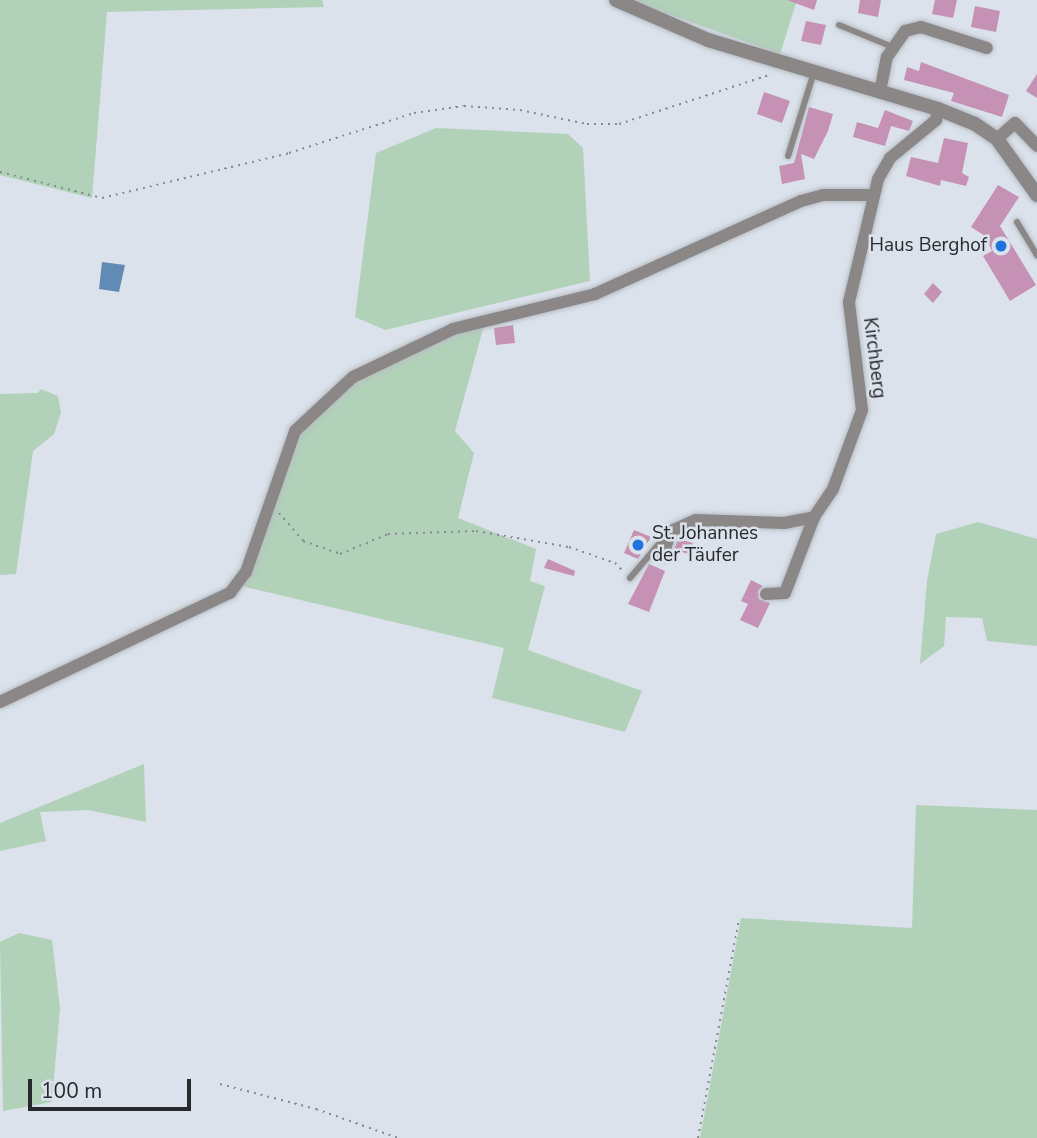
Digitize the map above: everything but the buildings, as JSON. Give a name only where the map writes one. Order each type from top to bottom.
[{"type":"street","points":[[616,0],[708,40],[938,108],[997,139],[1037,194]]},
{"type":"street","points":[[880,92],[893,47],[905,31],[921,27],[987,48]]},
{"type":"street","name":"Kirchberg","points":[[766,594],[785,593],[814,517],[833,489],[862,410],[849,302],[873,195],[886,164],[936,120],[938,108]]},
{"type":"street","points":[[997,139],[1015,123],[1037,146]]},
{"type":"street","points":[[0,702],[230,593],[246,572],[286,449],[311,412],[353,377],[453,329],[595,294],[801,201],[823,195],[873,195]]},
{"type":"street","points":[[663,555],[671,531],[696,520],[784,523],[814,517]]},
{"type":"lane","points":[[838,25],[893,47]]},
{"type":"lane","points":[[788,156],[814,72]]},
{"type":"lane","points":[[1017,222],[1037,255]]},
{"type":"lane","points":[[630,578],[660,538],[671,531]]},
{"type":"path","points":[[0,172],[102,198],[289,153],[414,113],[464,106],[520,110],[587,124],[619,124],[792,65]]},
{"type":"path","points":[[268,499],[303,541],[340,555],[388,534],[476,531],[569,547],[615,564],[630,578]]},
{"type":"path","points":[[698,1138],[739,918]]},
{"type":"path","points":[[220,1084],[316,1109],[398,1138]]},
{"type":"green space","points":[[0,0],[322,0],[324,7],[107,12],[92,198],[0,175]]},
{"type":"green space","points":[[629,0],[797,0],[780,54]]},
{"type":"green space","points":[[436,128],[568,134],[583,148],[590,281],[385,330],[355,317],[376,153]]},
{"type":"green space","points":[[484,325],[455,431],[474,453],[458,518],[536,549],[530,581],[545,586],[528,650],[642,691],[625,732],[492,698],[504,648],[241,586],[288,450],[331,396],[419,346]]},
{"type":"green space","points":[[41,389],[58,396],[61,413],[54,434],[33,451],[16,574],[0,575],[0,394],[38,393]]},
{"type":"green space","points":[[978,522],[1037,539],[1037,646],[987,641],[982,618],[946,617],[944,646],[920,664],[927,581],[936,534]]},
{"type":"green space","points":[[144,764],[146,822],[88,810],[40,812],[46,841],[0,851],[0,823]]},
{"type":"green space","points":[[916,805],[1037,810],[1037,1138],[700,1138],[741,918],[912,928]]},
{"type":"green space","points":[[19,933],[52,940],[60,1008],[52,1102],[3,1111],[0,942]]},
{"type":"water","points":[[102,262],[125,265],[119,292],[99,289]]},
{"type":"place","name":"Haus Berghof","points":[[1001,246]]},
{"type":"place","name":"St. Johannes der Täufer","points":[[638,545]]}]
